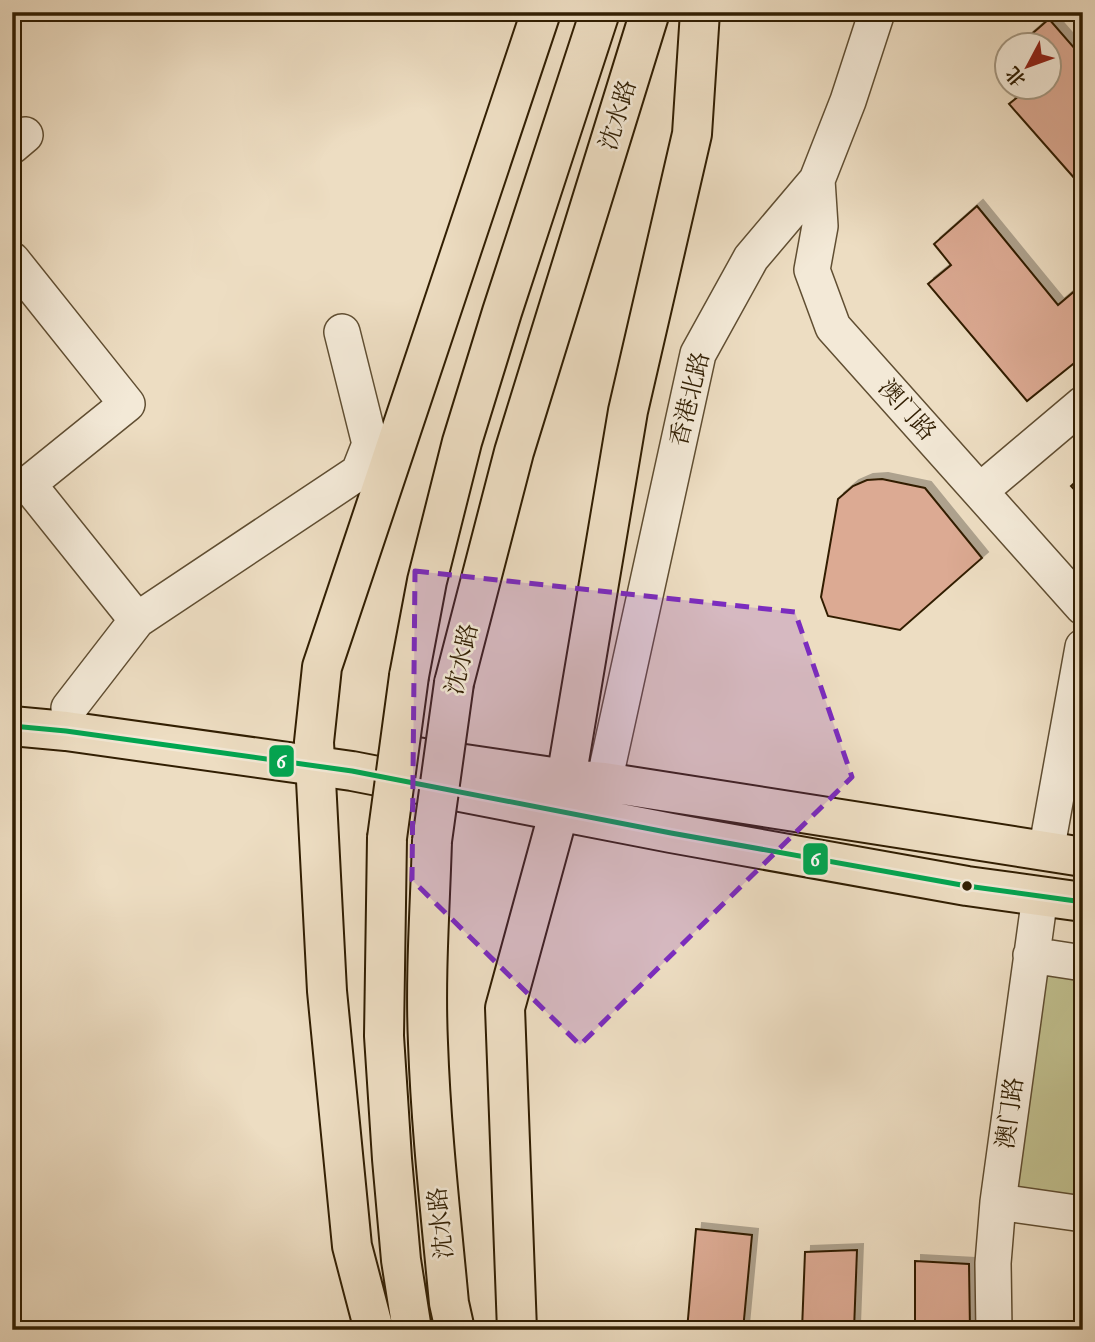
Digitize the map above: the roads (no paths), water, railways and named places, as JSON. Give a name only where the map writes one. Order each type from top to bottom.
[{"type":"main road","points":[[374,1330],[352,1247],[327,991],[315,754],[322,667],[541,12]]},
{"type":"main road","name":"沈水路","points":[[412,1330],[399,1235],[384,1036],[387,838],[409,676],[427,581],[462,442],[600,12]]},
{"type":"main road","name":"沈水路","points":[[454,1330],[434,1151],[428,1041],[428,941],[432,841],[454,683],[514,452],[650,12]]},
{"type":"main road","points":[[517,1330],[505,1007],[563,795],[628,411],[692,134],[700,12]]},
{"type":"main road","points":[[12,701],[69,708],[315,754],[563,795],[940,881],[1083,902]]},
{"type":"main road","points":[[12,726],[315,754]]},
{"type":"main road","points":[[563,795],[604,782],[1065,855]]},
{"type":"street","name":"香港北路","points":[[604,782],[698,354],[751,258],[817,180],[848,101],[877,12]]},
{"type":"street","name":"澳门路","points":[[817,180],[820,226],[812,270],[833,327],[1083,607]]},
{"type":"street","points":[[12,260],[127,404],[28,484],[137,620]]},
{"type":"street","points":[[69,708],[137,620],[359,472],[370,444],[342,332]]},
{"type":"street","points":[[980,491],[1083,404]]},
{"type":"street","points":[[1065,855],[1083,647]]},
{"type":"street","name":"澳门路","points":[[994,1330],[992,1263],[998,1202],[1040,896]]},
{"type":"street","points":[[1031,955],[1083,963]]},
{"type":"street","points":[[998,1202],[1083,1214]]}]
